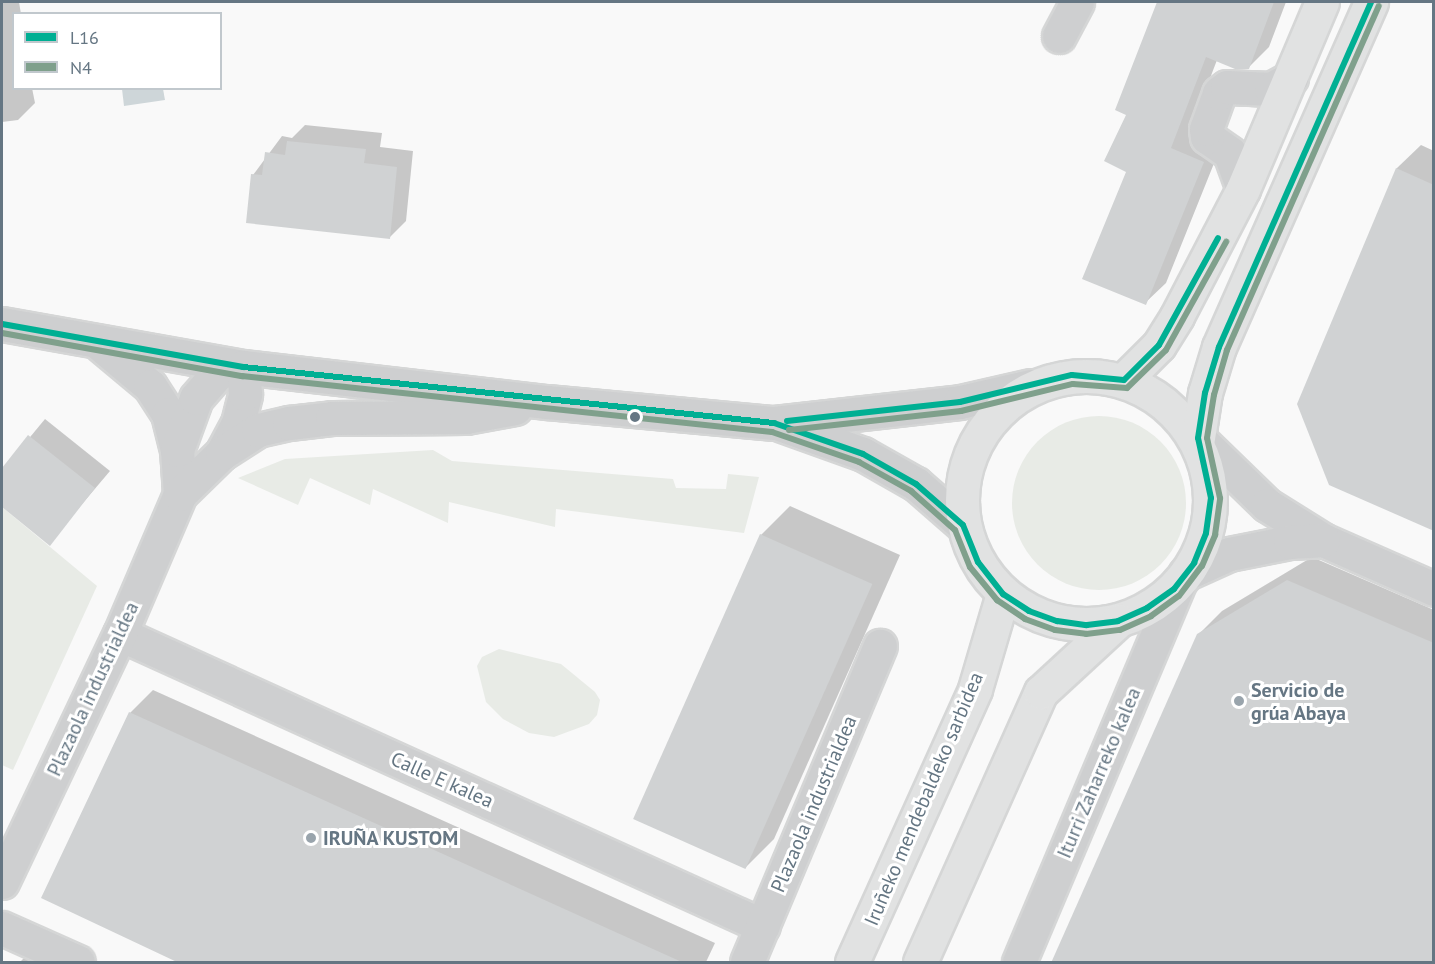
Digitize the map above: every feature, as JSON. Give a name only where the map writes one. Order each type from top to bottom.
[{"type":"highway","points":[[1124,380],[1160,345],[1243,189],[1322,2]]},
{"type":"highway","points":[[1198,438],[1158,398],[1124,380],[1072,375],[1031,386],[984,425],[963,473],[963,525],[978,562],[1003,594],[1029,611],[1057,621],[1087,625],[1118,621],[1148,608],[1182,579],[1206,532],[1211,498],[1198,438],[1205,393],[1219,347],[1371,2]]},
{"type":"highway","name":"Iruñeko mendebaldeko sarbidea","points":[[852,963],[975,689],[1003,594]]},
{"type":"highway","points":[[920,963],[1041,692],[1118,621]]},
{"type":"street","points":[[1059,36],[1077,2]]},
{"type":"street","points":[[1243,189],[1230,153],[1207,137],[1206,129],[1219,93],[1227,87],[1270,89],[1291,78]]},
{"type":"street","points":[[2,324],[234,366],[547,402],[774,423],[960,402],[1031,386]]},
{"type":"street","points":[[98,341],[150,386],[168,414],[177,450],[180,494]]},
{"type":"street","points":[[177,450],[196,398],[234,366]]},
{"type":"street","points":[[222,453],[242,404],[234,366]]},
{"type":"street","points":[[180,494],[222,453],[258,430],[289,423],[332,418],[466,417],[547,402]]},
{"type":"street","points":[[774,423],[863,454],[916,484],[963,525]]},
{"type":"street","points":[[1198,438],[1267,505],[1323,540],[1434,589]]},
{"type":"street","name":"Plazaola industrialdea","points":[[2,882],[120,634],[180,494]]},
{"type":"street","points":[[1182,579],[1229,554],[1290,542],[1323,540]]},
{"type":"street","name":"Iturri Zaharreko kalea","points":[[1020,963],[1182,579]]},
{"type":"street","name":"Calle E kalea","points":[[120,634],[763,926]]},
{"type":"street","name":"Plazaola industrialdea","points":[[747,963],[880,646]]},
{"type":"street","points":[[2,928],[78,963]]},
{"type":"shaded area","points":[[122,90],[163,90],[165,100],[124,106]]},
{"type":"shaded area","points":[[1099,416],[1132,423],[1147,431],[1160,442],[1171,455],[1179,470],[1186,503],[1179,536],[1171,551],[1160,564],[1147,575],[1132,583],[1099,590],[1066,583],[1051,575],[1038,564],[1027,551],[1019,536],[1012,503],[1019,470],[1027,455],[1038,442],[1051,431],[1066,423]]},
{"type":"shaded area","points":[[433,450],[452,461],[673,479],[676,488],[726,489],[728,474],[759,477],[744,533],[556,509],[555,527],[449,502],[448,523],[373,489],[370,505],[310,478],[298,505],[238,478],[285,459]]},
{"type":"shaded area","points":[[2,507],[97,586],[13,770],[2,765]]},
{"type":"shaded area","points":[[499,649],[561,664],[595,692],[600,700],[597,715],[589,724],[554,737],[529,733],[503,719],[486,702],[477,666],[482,657]]},
{"type":"building","points":[[1157,2],[1274,2],[1249,69],[1235,69],[1206,57],[1171,148],[1204,162],[1146,305],[1082,279],[1126,172],[1104,161],[1126,115],[1115,110]]},
{"type":"building","points":[[287,141],[366,149],[364,163],[397,167],[390,239],[246,223],[251,174],[262,175],[265,152],[285,155]]},
{"type":"building","points":[[1396,168],[1434,185],[1434,531],[1329,485],[1297,404]]},
{"type":"building","points":[[28,435],[95,488],[50,546],[2,507],[2,468]]},
{"type":"building","points":[[760,534],[872,584],[745,869],[633,819]]},
{"type":"building","points":[[1287,580],[1434,643],[1434,963],[1051,963],[1197,634]]},
{"type":"building","points":[[129,712],[684,963],[179,963],[41,898]]},
{"type":"transit line","name":"L16","points":[[2,324],[243,367],[774,423],[863,454],[916,484],[963,525],[978,562],[1003,594],[1029,611],[1057,621],[1087,625],[1118,621],[1147,608],[1174,589],[1194,563],[1206,533],[1211,498],[1198,438],[1205,393],[1219,347],[1371,2]]},
{"type":"transit line","name":"N4","points":[[2,333],[242,376],[772,432],[859,462],[911,491],[955,530],[970,567],[997,600],[1025,619],[1055,630],[1086,634],[1120,630],[1151,616],[1179,596],[1202,566],[1215,535],[1220,498],[1207,438],[1214,395],[1227,350],[1379,6]]},
{"type":"transit line","name":"L16","points":[[1124,380],[1159,345],[1218,238]]},
{"type":"transit line","name":"N4","points":[[789,430],[961,411],[1073,384],[1127,388],[1166,350],[1226,242]]},
{"type":"transit line","name":"L16","points":[[787,421],[960,402],[1072,375],[1124,380]]},
{"type":"place","name":"Servicio de grúa Abaya","points":[[1239,701]]},
{"type":"place","name":"IRUÑA KUSTOM","points":[[311,838]]}]
